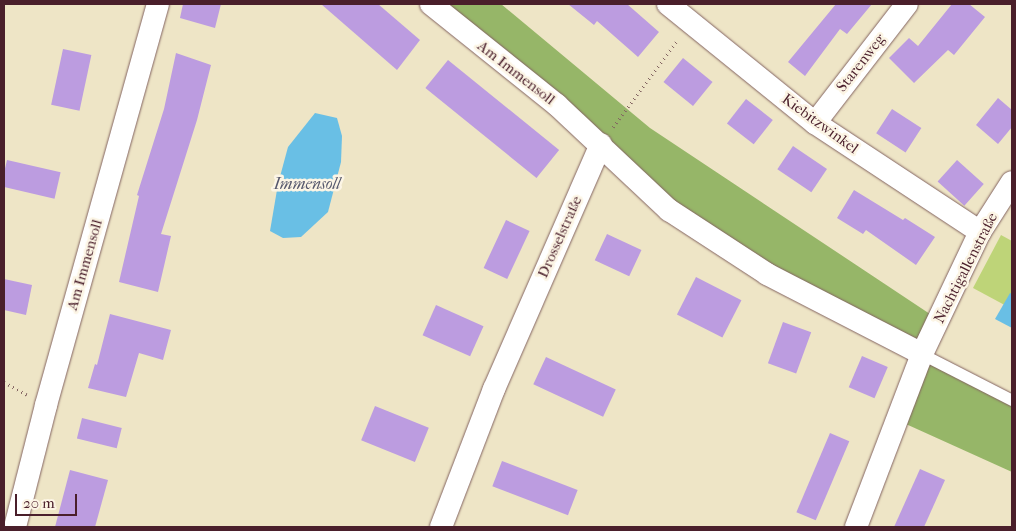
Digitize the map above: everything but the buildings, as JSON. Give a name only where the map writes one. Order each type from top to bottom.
[{"type":"street","name":"Am Immensoll","points":[[15,527],[48,395],[158,4]]},
{"type":"street","name":"Am Immensoll","points":[[431,4],[601,144]]},
{"type":"street","name":"Starenweg","points":[[815,123],[907,4]]},
{"type":"street","name":"Kiebitzwinkel","points":[[680,10],[815,123],[980,232]]},
{"type":"street","points":[[601,144],[669,210],[767,274],[922,354]]},
{"type":"street","name":"Drosselstraße","points":[[442,527],[494,389],[601,144]]},
{"type":"street","name":"Nachtigallenstraße","points":[[856,527],[922,354],[980,232],[1012,182]]},
{"type":"lane","points":[[922,354],[1012,400]]},
{"type":"path","points":[[601,144],[680,10]]},
{"type":"green space","points":[[432,4],[501,4],[650,128],[936,318],[923,355],[1012,400],[1012,472],[897,420],[922,355],[669,210]]},
{"type":"green space","points":[[1001,235],[1012,241],[1012,309],[973,288]]},
{"type":"water","name":"Immensoll","points":[[315,113],[337,118],[342,136],[341,162],[328,212],[301,237],[283,238],[270,231],[278,184],[288,147]]},
{"type":"water","points":[[1010,293],[1012,294],[1012,328],[995,319]]}]
